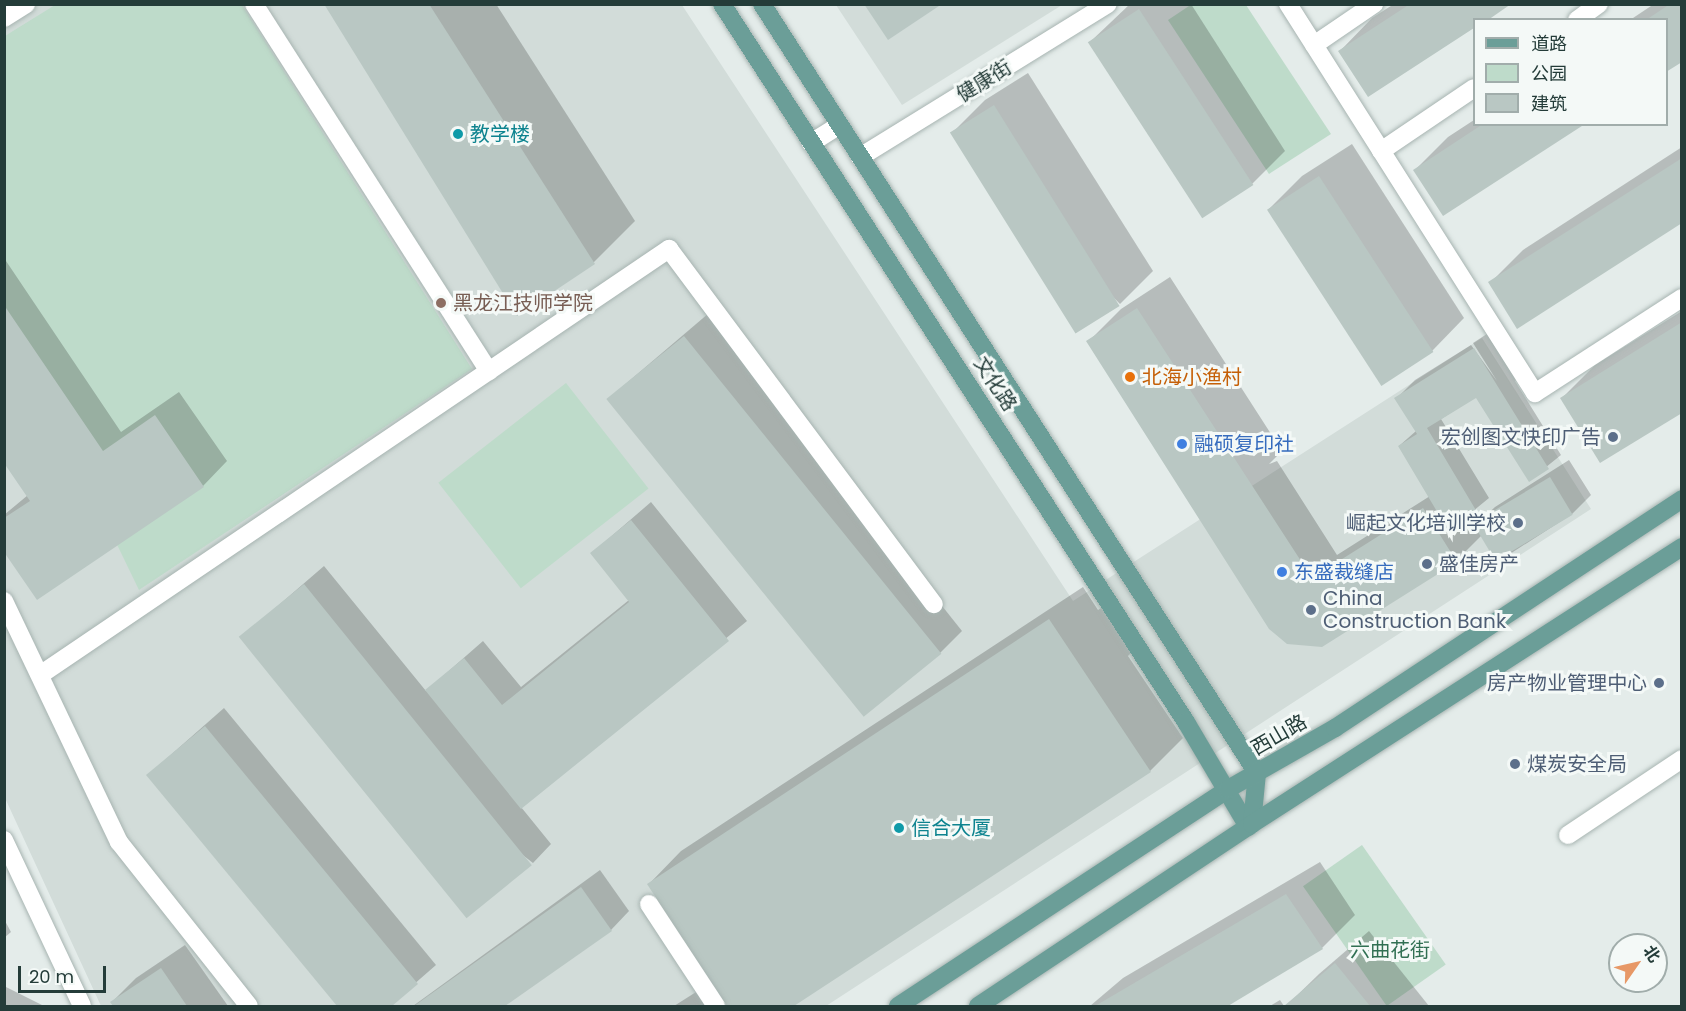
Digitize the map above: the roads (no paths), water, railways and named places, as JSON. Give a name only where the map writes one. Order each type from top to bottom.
[{"type":"main road","name":"文化路","points":[[722,4],[1250,825]]},
{"type":"main road","name":"文化路","points":[[762,4],[1257,773]]},
{"type":"main road","name":"西山路","points":[[898,1006],[1228,789],[1335,728],[1682,499]]},
{"type":"main road","points":[[978,1006],[1250,825],[1681,549]]},
{"type":"main road","points":[[1250,825],[1257,773]]},
{"type":"street","points":[[4,18],[26,4]]},
{"type":"street","points":[[254,4],[489,371]]},
{"type":"street","name":"健康街","points":[[860,157],[1108,4]]},
{"type":"street","points":[[1288,4],[1535,393],[1682,298]]},
{"type":"street","points":[[1314,45],[1374,4]]},
{"type":"street","points":[[1579,18],[1599,4]]},
{"type":"street","points":[[1381,151],[1473,89]]},
{"type":"street","points":[[811,143],[840,125]]},
{"type":"street","points":[[40,675],[669,249],[934,604]]},
{"type":"street","points":[[4,601],[119,842],[249,1006]]},
{"type":"street","points":[[1568,835],[1682,759]]},
{"type":"street","points":[[4,840],[82,1006]]},
{"type":"street","points":[[649,904],[716,1006]]},
{"type":"place","name":"教学楼","points":[[458,134]]},
{"type":"place","name":"黑龙江技师学院","points":[[441,303]]},
{"type":"place","name":"北海小渔村","points":[[1130,377]]},
{"type":"place","name":"宏创图文快印广告","points":[[1613,437]]},
{"type":"place","name":"融硕复印社","points":[[1182,444]]},
{"type":"place","name":"崛起文化培训学校","points":[[1518,523]]},
{"type":"place","name":"盛佳房产","points":[[1427,564]]},
{"type":"place","name":"东盛裁缝店","points":[[1282,572]]},
{"type":"place","name":"China Construction Bank","points":[[1311,610]]},
{"type":"place","name":"房产物业管理中心","points":[[1659,683]]},
{"type":"place","name":"煤炭安全局","points":[[1515,764]]},
{"type":"place","name":"信合大厦","points":[[899,828]]},
{"type":"park label","name":"六曲花街","points":[[1390,950]]}]
